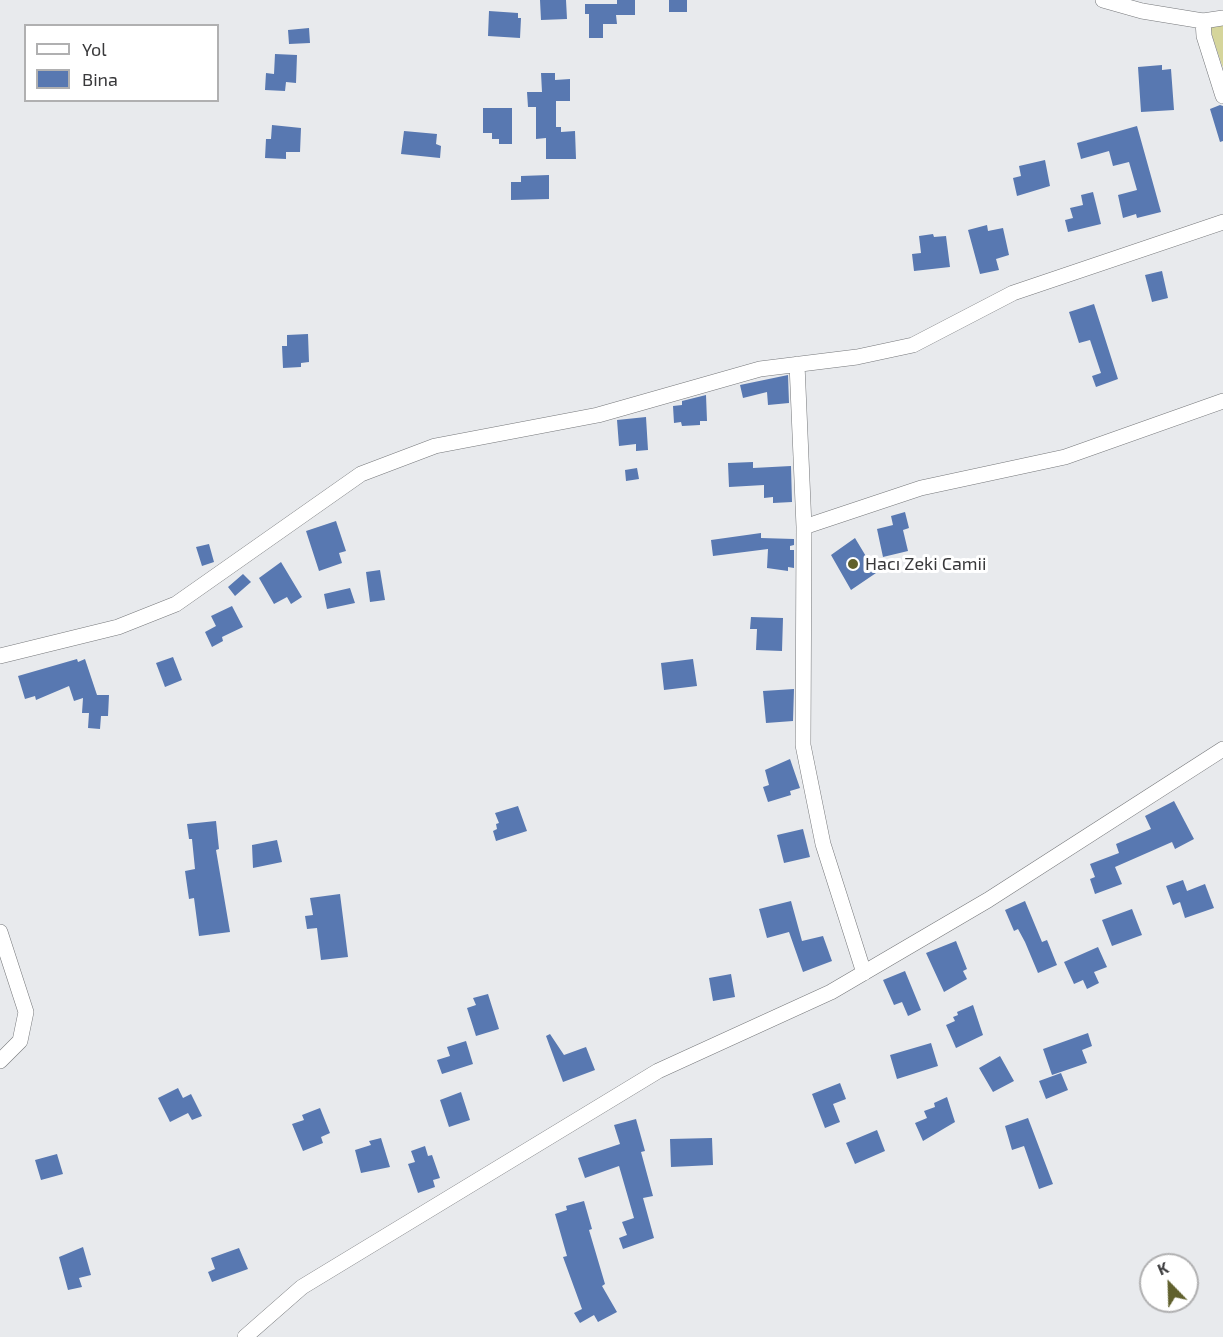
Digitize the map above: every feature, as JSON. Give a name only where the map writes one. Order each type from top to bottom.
[{"type":"street","points":[[1103,0],[1142,11],[1203,21],[1223,18]]},
{"type":"street","points":[[1203,21],[1204,36],[1223,96]]},
{"type":"street","points":[[0,656],[118,627],[176,604],[361,474],[425,450],[598,415],[760,369],[857,357],[913,345],[1013,293],[1223,222]]},
{"type":"street","points":[[797,364],[804,526],[803,745],[823,844],[864,973]]},
{"type":"street","points":[[804,526],[921,488],[1065,456],[1223,401]]},
{"type":"street","points":[[245,1337],[302,1287],[658,1071],[831,992],[988,900],[1223,749]]},
{"type":"street","points":[[0,933],[26,1012],[20,1041],[0,1061]]},
{"type":"green space","points":[[1223,23],[1223,68],[1208,24]]},
{"type":"building","points":[[540,0],[566,0],[567,19],[541,20]]},
{"type":"building","points":[[617,0],[635,0],[635,15],[616,15],[617,24],[603,24],[603,38],[589,38],[589,14],[585,14],[585,4],[617,4]]},
{"type":"building","points":[[669,0],[687,0],[687,12],[669,12]]},
{"type":"building","points":[[489,11],[518,13],[518,18],[521,18],[520,38],[488,36]]},
{"type":"building","points":[[309,28],[310,43],[289,44],[288,30]]},
{"type":"building","points":[[275,54],[297,55],[296,83],[286,82],[285,91],[265,90],[266,73],[274,74]]},
{"type":"building","points":[[1162,65],[1162,70],[1171,69],[1174,110],[1141,112],[1138,67]]},
{"type":"building","points":[[541,73],[555,73],[555,80],[570,79],[570,101],[556,101],[556,127],[561,127],[561,132],[575,131],[576,159],[546,159],[546,138],[536,139],[536,107],[528,107],[527,92],[542,92]]},
{"type":"building","points":[[1223,106],[1223,141],[1220,142],[1210,109]]},
{"type":"building","points":[[483,108],[512,108],[512,144],[499,144],[499,139],[492,139],[492,133],[483,133]]},
{"type":"building","points":[[272,125],[301,128],[300,152],[286,152],[286,159],[265,158],[266,139],[271,139]]},
{"type":"building","points":[[1137,126],[1161,212],[1137,218],[1136,214],[1123,218],[1118,195],[1137,190],[1129,162],[1113,166],[1109,151],[1081,159],[1077,143]]},
{"type":"building","points":[[404,131],[437,134],[436,144],[441,146],[440,158],[401,154]]},
{"type":"building","points":[[1045,160],[1050,186],[1017,196],[1013,178],[1021,176],[1019,166]]},
{"type":"building","points":[[549,175],[549,199],[511,200],[511,182],[521,182],[521,176]]},
{"type":"building","points":[[1093,192],[1101,224],[1068,232],[1065,220],[1073,218],[1070,208],[1083,205],[1081,195]]},
{"type":"building","points":[[987,225],[988,231],[1003,228],[1009,255],[996,259],[999,270],[980,274],[968,230]]},
{"type":"building","points":[[933,234],[934,237],[946,236],[950,267],[914,271],[912,254],[921,253],[919,236]]},
{"type":"building","points":[[1162,271],[1168,298],[1152,302],[1145,275]]},
{"type":"building","points":[[1094,304],[1118,379],[1096,387],[1092,376],[1101,373],[1090,340],[1079,343],[1069,312]]},
{"type":"building","points":[[308,334],[309,362],[301,363],[301,367],[283,368],[282,346],[287,346],[287,335]]},
{"type":"building","points":[[788,375],[789,403],[768,405],[767,392],[743,398],[740,385]]},
{"type":"building","points":[[706,395],[707,421],[700,421],[700,425],[682,426],[681,422],[674,423],[673,406],[682,405],[682,401]]},
{"type":"building","points":[[646,417],[648,450],[636,451],[636,444],[619,446],[617,420]]},
{"type":"building","points":[[753,462],[753,468],[791,466],[792,502],[773,503],[773,497],[764,498],[764,485],[729,487],[728,463]]},
{"type":"building","points":[[637,468],[639,479],[626,481],[625,470]]},
{"type":"building","points":[[905,512],[909,528],[903,530],[908,551],[883,557],[877,529],[893,525],[891,516]]},
{"type":"building","points":[[336,521],[346,551],[339,553],[342,563],[319,571],[306,531]]},
{"type":"building","points":[[761,533],[761,538],[794,539],[794,545],[790,546],[790,550],[794,550],[794,568],[788,567],[788,571],[767,568],[768,549],[713,556],[711,540]]},
{"type":"building","name":"Hacı Zeki Camii","points":[[855,538],[876,573],[851,590],[831,555]]},
{"type":"building","points":[[209,544],[214,562],[202,566],[196,547]]},
{"type":"building","points":[[281,562],[302,597],[291,604],[287,597],[274,604],[259,578]]},
{"type":"building","points":[[380,570],[385,600],[370,602],[366,572]]},
{"type":"building","points":[[243,574],[251,582],[235,596],[228,587]]},
{"type":"building","points":[[350,588],[355,603],[327,609],[324,594]]},
{"type":"building","points":[[232,606],[243,627],[222,637],[223,641],[212,647],[205,632],[216,626],[211,616]]},
{"type":"building","points":[[751,617],[783,618],[782,651],[756,650],[757,629],[750,629]]},
{"type":"building","points":[[173,657],[182,680],[165,687],[156,663]]},
{"type":"building","points":[[77,659],[78,662],[85,659],[97,695],[109,695],[108,716],[101,716],[100,729],[88,728],[89,713],[82,713],[83,698],[74,701],[69,686],[36,700],[35,696],[25,699],[18,676]]},
{"type":"building","points":[[693,659],[697,686],[664,690],[661,663]]},
{"type":"building","points":[[794,689],[793,721],[766,723],[763,691]]},
{"type":"building","points":[[790,759],[800,788],[790,791],[791,795],[768,802],[763,787],[769,785],[765,770]]},
{"type":"building","points":[[1174,801],[1194,839],[1175,849],[1172,842],[1115,867],[1122,884],[1095,894],[1090,879],[1095,877],[1090,864],[1119,853],[1116,844],[1151,829],[1145,816]]},
{"type":"building","points":[[518,806],[527,831],[496,841],[493,831],[497,829],[496,824],[499,823],[495,813]]},
{"type":"building","points":[[216,821],[219,849],[216,850],[230,932],[199,936],[194,898],[189,899],[185,871],[195,869],[192,839],[189,839],[187,824]]},
{"type":"building","points":[[803,829],[810,857],[784,863],[777,835]]},
{"type":"building","points":[[277,840],[282,862],[253,868],[252,845]]},
{"type":"building","points":[[1183,880],[1187,891],[1205,884],[1214,908],[1185,918],[1180,902],[1173,905],[1166,886]]},
{"type":"building","points":[[340,894],[348,957],[321,960],[317,928],[307,929],[305,916],[313,915],[310,898]]},
{"type":"building","points":[[791,901],[802,941],[823,936],[832,961],[803,972],[789,932],[767,938],[759,909]]},
{"type":"building","points":[[1025,901],[1042,942],[1047,940],[1057,965],[1038,973],[1025,942],[1018,929],[1014,931],[1005,910]]},
{"type":"building","points":[[1132,909],[1142,935],[1112,946],[1102,920]]},
{"type":"building","points":[[956,941],[967,969],[963,971],[967,979],[944,992],[926,953]]},
{"type":"building","points":[[1098,947],[1107,967],[1094,972],[1099,983],[1087,989],[1083,980],[1074,984],[1064,962]]},
{"type":"building","points":[[905,971],[921,1010],[908,1016],[902,1002],[894,1005],[883,980]]},
{"type":"building","points":[[731,974],[735,997],[713,1001],[709,978]]},
{"type":"building","points":[[488,994],[499,1029],[476,1036],[467,1008],[476,1005],[473,998]]},
{"type":"building","points":[[973,1005],[983,1035],[956,1048],[946,1025],[955,1021],[953,1017],[958,1015],[957,1012]]},
{"type":"building","points":[[1088,1033],[1092,1046],[1082,1050],[1087,1063],[1052,1075],[1043,1049]]},
{"type":"building","points":[[550,1034],[564,1055],[586,1047],[595,1070],[563,1082],[546,1036]]},
{"type":"building","points":[[466,1041],[473,1064],[442,1074],[437,1060],[450,1056],[447,1047]]},
{"type":"building","points":[[931,1043],[938,1066],[897,1079],[890,1055]]},
{"type":"building","points":[[1000,1056],[1014,1081],[993,1092],[979,1068]]},
{"type":"building","points":[[1061,1073],[1068,1090],[1046,1099],[1039,1081]]},
{"type":"building","points":[[840,1083],[846,1099],[833,1104],[840,1122],[825,1128],[812,1094]]},
{"type":"building","points":[[178,1088],[183,1098],[191,1094],[202,1116],[192,1120],[188,1113],[170,1122],[158,1098]]},
{"type":"building","points":[[461,1092],[470,1120],[449,1127],[440,1100]]},
{"type":"building","points":[[947,1097],[955,1122],[923,1141],[915,1123],[927,1118],[924,1111],[935,1107],[934,1103]]},
{"type":"building","points":[[320,1108],[330,1133],[321,1137],[323,1143],[303,1151],[292,1124],[304,1120],[302,1115]]},
{"type":"building","points":[[1028,1118],[1053,1184],[1039,1189],[1024,1146],[1012,1150],[1005,1126]]},
{"type":"building","points":[[636,1119],[645,1151],[641,1152],[653,1196],[643,1198],[654,1238],[623,1249],[619,1238],[627,1235],[622,1222],[634,1218],[619,1166],[585,1178],[578,1158],[620,1144],[614,1125]]},
{"type":"building","points":[[877,1130],[885,1151],[855,1164],[846,1143]]},
{"type":"building","points":[[381,1138],[390,1167],[361,1173],[355,1150],[371,1145],[369,1141]]},
{"type":"building","points":[[712,1138],[713,1165],[671,1167],[670,1139]]},
{"type":"building","points":[[425,1146],[428,1156],[432,1155],[440,1178],[433,1180],[435,1187],[418,1193],[408,1164],[415,1162],[411,1151]]},
{"type":"building","points":[[57,1154],[63,1174],[41,1180],[35,1160]]},
{"type":"building","points":[[584,1201],[592,1229],[589,1230],[605,1284],[602,1286],[617,1312],[598,1322],[594,1315],[580,1323],[574,1313],[582,1309],[563,1257],[567,1256],[555,1214],[567,1210],[566,1206]]},
{"type":"building","points":[[83,1247],[91,1275],[79,1278],[82,1287],[68,1290],[59,1257]]},
{"type":"building","points":[[239,1248],[248,1269],[212,1282],[208,1272],[215,1269],[211,1258]]},
{"type":"place","name":"Hacı Zeki Camii","points":[[853,564]]}]
